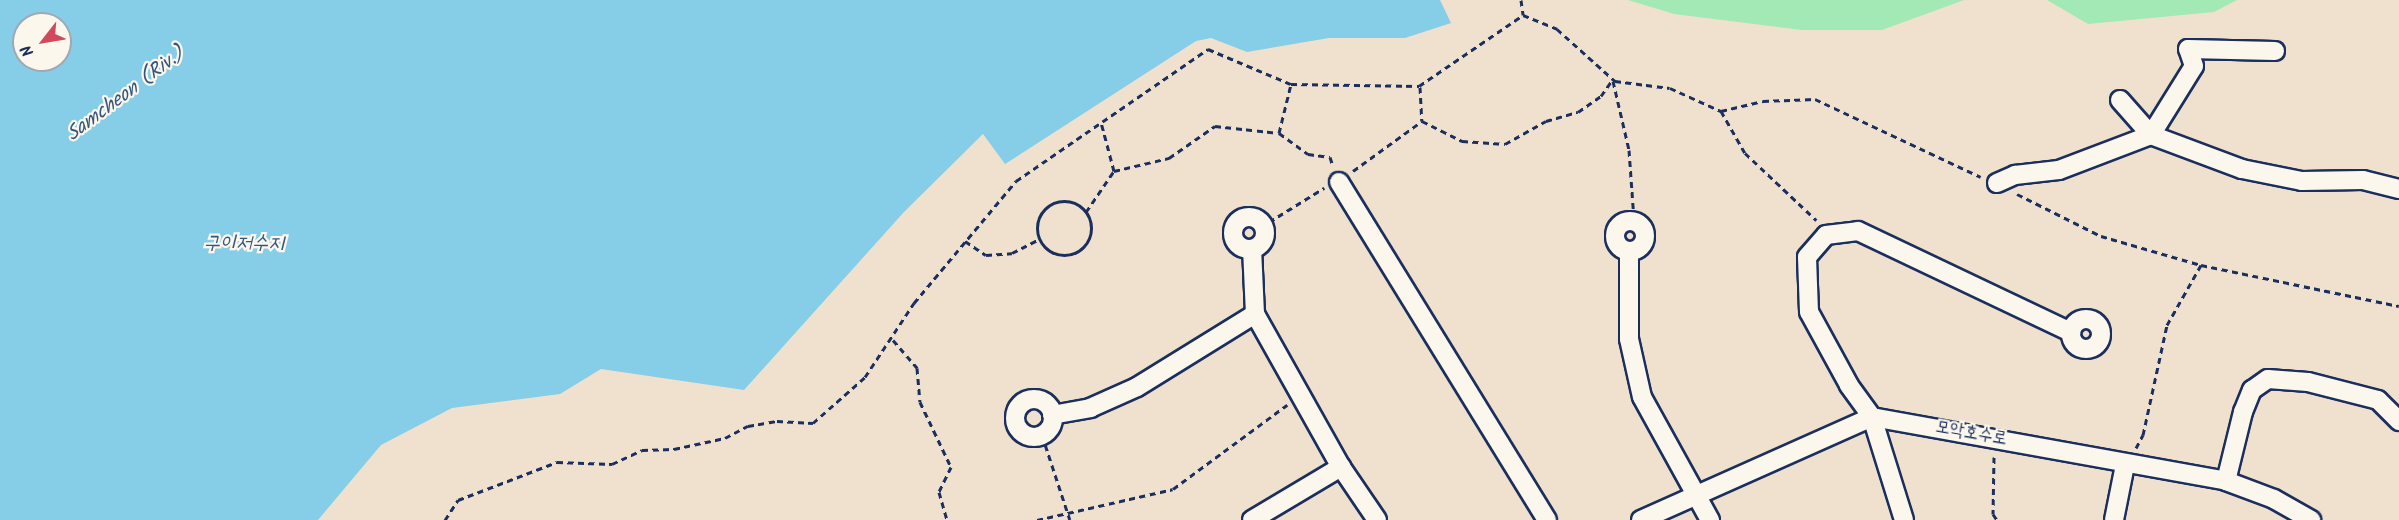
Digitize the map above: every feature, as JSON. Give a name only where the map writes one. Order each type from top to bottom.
[{"type":"street","points":[[1997,183],[2015,175],[2059,170],[2151,135],[2193,66],[2188,49],[2275,51]]},
{"type":"street","points":[[2120,100],[2151,135],[2242,169],[2302,181],[2363,180],[2399,189]]},
{"type":"street","points":[[1339,182],[1547,520]]},
{"type":"street","points":[[1248,216],[1258,220],[1265,229],[1264,240],[1252,249],[1241,248],[1234,240],[1235,224],[1248,216]]},
{"type":"street","points":[[1634,220],[1623,221],[1615,232],[1618,246],[1629,251],[1629,339],[1642,398],[1699,496],[1710,520]]},
{"type":"street","points":[[1904,520],[1872,417],[1849,385],[1809,312],[1807,257],[1826,235],[1858,231],[1905,250],[2071,333]]},
{"type":"street","points":[[1252,249],[1255,314],[1341,467],[1377,520]]},
{"type":"street","points":[[1052,415],[1090,408],[1137,387],[1255,314]]},
{"type":"street","points":[[2226,481],[2247,401],[2252,390],[2268,378],[2308,382],[2378,400],[2399,421]]},
{"type":"street","points":[[1036,399],[1047,405],[1052,415],[1050,427],[1042,435],[1023,434],[1016,424],[1016,412],[1024,402],[1036,399]]},
{"type":"street","points":[[1641,520],[1872,417]]},
{"type":"street","name":"모악호수로","points":[[1872,417],[1996,438],[2125,465],[2226,481],[2274,499],[2311,520]]},
{"type":"street","points":[[2114,520],[2125,465]]},
{"type":"street","points":[[1251,520],[1341,467]]},
{"type":"path","points":[[1521,0],[1523,15]]},
{"type":"path","points":[[1523,15],[1557,29],[1613,79],[1670,88],[1721,111],[1745,153],[1813,218],[1838,233]]},
{"type":"path","points":[[445,520],[458,500],[557,462],[612,464],[642,450],[674,449],[725,438],[748,426],[777,421],[813,423],[865,377],[893,340],[914,303],[964,240],[1016,181],[1208,49],[1291,84],[1419,86],[1523,15]]},
{"type":"path","points":[[1422,121],[1462,141],[1505,144],[1546,121],[1578,112],[1601,96],[1613,79]]},
{"type":"path","points":[[1613,79],[1629,150],[1634,220]]},
{"type":"path","points":[[1279,133],[1291,84]]},
{"type":"path","points":[[1419,86],[1422,121]]},
{"type":"path","points":[[1721,111],[1763,101],[1815,99],[1997,183],[2101,236],[2200,265],[2399,306]]},
{"type":"path","points":[[1265,229],[1269,222],[1339,182],[1422,121]]},
{"type":"path","points":[[1101,122],[1114,171]]},
{"type":"path","points":[[1086,212],[1114,171],[1169,158],[1215,126],[1279,133],[1308,154],[1330,157],[1339,182]]},
{"type":"path","points":[[1071,202],[1086,212],[1090,220],[1089,238],[1077,252],[1051,252],[1039,239],[1038,222],[1047,207],[1071,202]]},
{"type":"path","points":[[964,240],[986,255],[1012,253],[1039,239]]},
{"type":"path","points":[[2125,465],[2143,435],[2167,325],[2200,265]]},
{"type":"path","points":[[893,340],[917,368],[920,402],[951,467],[939,492],[947,520]]},
{"type":"path","points":[[1037,520],[1173,489],[1301,395]]},
{"type":"path","points":[[1042,435],[1070,520]]},
{"type":"path","points":[[1996,438],[1992,468],[1993,514],[1997,520]]},
{"type":"green space","points":[[1628,0],[1964,0],[1882,30],[1802,30],[1674,14]]},
{"type":"green space","points":[[2047,0],[2237,0],[2214,12],[2088,24]]},
{"type":"water","name":"구이저수지","points":[[0,0],[1440,0],[1451,23],[1405,38],[1329,38],[1247,52],[1211,38],[1196,41],[1005,164],[983,134],[904,212],[744,390],[601,369],[560,394],[452,408],[381,445],[318,520],[0,520]]},
{"type":"water label","name":"Samcheon (Riv.)","points":[[126,95]]}]
